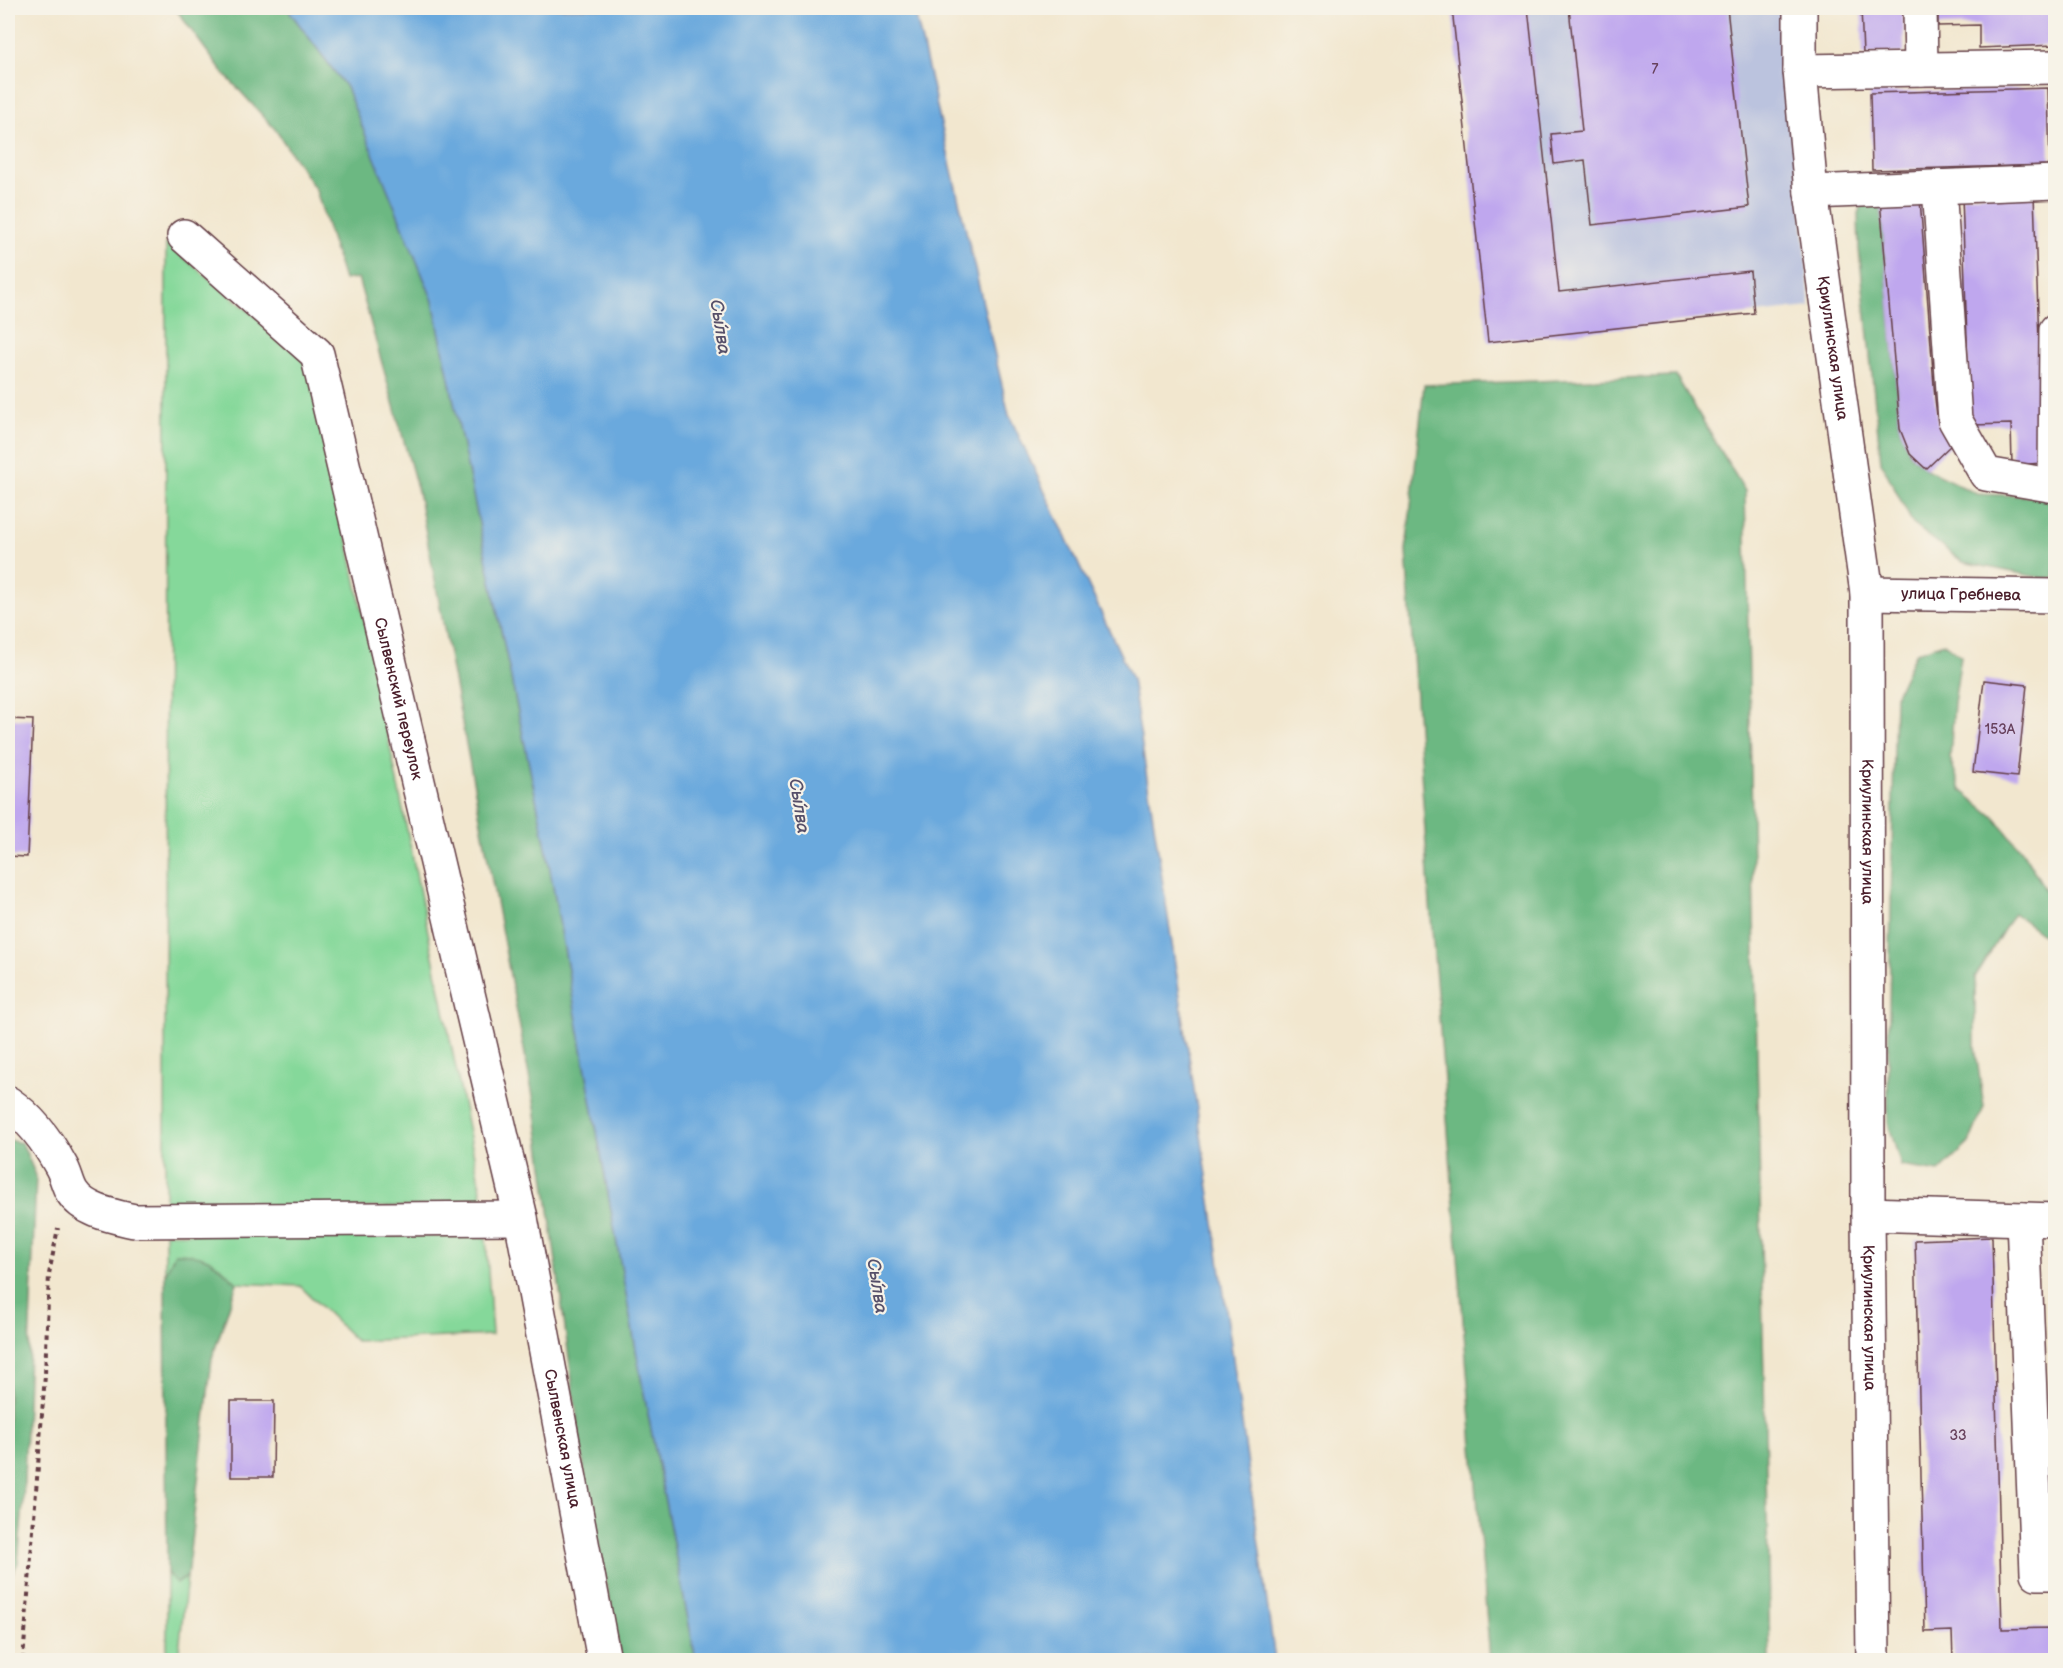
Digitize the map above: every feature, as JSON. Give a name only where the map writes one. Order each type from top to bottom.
[{"type":"street","name":"Криулинская улица","points":[[1800,8],[1800,71],[1811,192],[1867,592],[1868,1214],[1873,1660]]},
{"type":"street","points":[[1920,8],[1921,69]]},
{"type":"street","points":[[1800,71],[2055,67]]},
{"type":"street","points":[[1811,192],[2055,182]]},
{"type":"street","points":[[1939,187],[1955,420],[1986,474],[2055,486],[2055,330]]},
{"type":"street","name":"Сылвенский переулок","points":[[184,236],[317,354],[521,1218]]},
{"type":"street","name":"улица Гребнева","points":[[1867,592],[2055,596]]},
{"type":"street","points":[[8,1103],[20,1111],[47,1142],[62,1168],[72,1193],[99,1212],[134,1221],[521,1218]]},
{"type":"street","points":[[1868,1214],[2055,1220]]},
{"type":"street","name":"Сылвенская улица","points":[[521,1218],[604,1660]]},
{"type":"street","points":[[2023,1219],[2037,1573],[2055,1573]]},
{"type":"path","points":[[23,1660],[45,1375],[49,1274],[58,1226],[72,1193]]},
{"type":"shaded area","points":[[1452,8],[1785,8],[1810,307],[1488,342]]},
{"type":"green space","points":[[175,8],[287,8],[346,87],[433,301],[545,842],[641,1378],[696,1660],[621,1660],[587,1491],[535,1107],[418,491],[358,278],[344,280],[316,190],[275,129],[220,69]]},
{"type":"green space","points":[[1880,200],[1900,429],[1910,454],[1926,469],[1977,494],[2055,497],[2055,578],[2042,578],[1963,562],[1913,524],[1881,462],[1859,249],[1858,213],[1864,203]]},
{"type":"green space","points":[[166,243],[311,362],[484,1205],[165,1212]]},
{"type":"green space","points":[[1676,376],[1745,491],[1770,1660],[1490,1660],[1430,904],[1406,551],[1424,385]]},
{"type":"green space","points":[[1944,643],[1961,656],[1954,703],[1950,758],[1961,790],[1994,817],[2022,851],[2048,894],[2055,898],[2056,944],[2014,913],[1975,977],[1975,1046],[1984,1107],[1969,1143],[1939,1172],[1901,1166],[1888,1122],[1888,1064],[1895,696],[1916,652]]},
{"type":"green space","points":[[8,1140],[22,1143],[36,1176],[23,1504],[18,1563],[8,1581]]},
{"type":"green space","points":[[165,1233],[486,1237],[492,1335],[356,1341],[300,1286],[237,1283],[219,1266],[175,1253],[165,1275]]},
{"type":"green space","points":[[175,1253],[186,1253],[210,1260],[237,1283],[212,1358],[187,1577],[177,1583],[167,1573],[165,1275]]},
{"type":"green space","points":[[167,1573],[177,1583],[187,1577],[178,1660],[167,1660]]},
{"type":"water","name":"Сы́лва","points":[[287,8],[914,8],[1009,415],[1132,679],[1212,1208],[1275,1660],[696,1660],[641,1378],[545,842],[433,301],[346,87]]},
{"type":"building","points":[[1452,8],[1528,8],[1559,292],[1750,271],[1754,313],[1488,342]]},
{"type":"building","points":[[1569,8],[1727,8],[1749,207],[1592,225],[1585,160],[1554,164],[1551,134],[1582,131]]},
{"type":"building","points":[[1861,8],[1903,8],[1904,53],[1863,54]]},
{"type":"building","points":[[1938,8],[2056,8],[2056,45],[1979,48],[1979,25],[1938,26]]},
{"type":"building","points":[[2048,88],[2050,165],[1872,170],[1870,93]]},
{"type":"building","points":[[2034,194],[2043,463],[2012,465],[2011,424],[1970,425],[1962,196]]},
{"type":"building","points":[[1920,199],[1938,424],[1951,445],[1926,469],[1910,454],[1900,429],[1880,200]]},
{"type":"building","points":[[1984,680],[2027,685],[2017,777],[1973,772]]},
{"type":"building","points":[[8,719],[33,720],[27,857],[8,856]]},
{"type":"building","points":[[1992,1237],[2002,1629],[2056,1628],[2056,1660],[1953,1660],[1952,1631],[1925,1632],[1915,1240]]},
{"type":"building","points":[[231,1401],[274,1401],[273,1477],[231,1477]]}]
